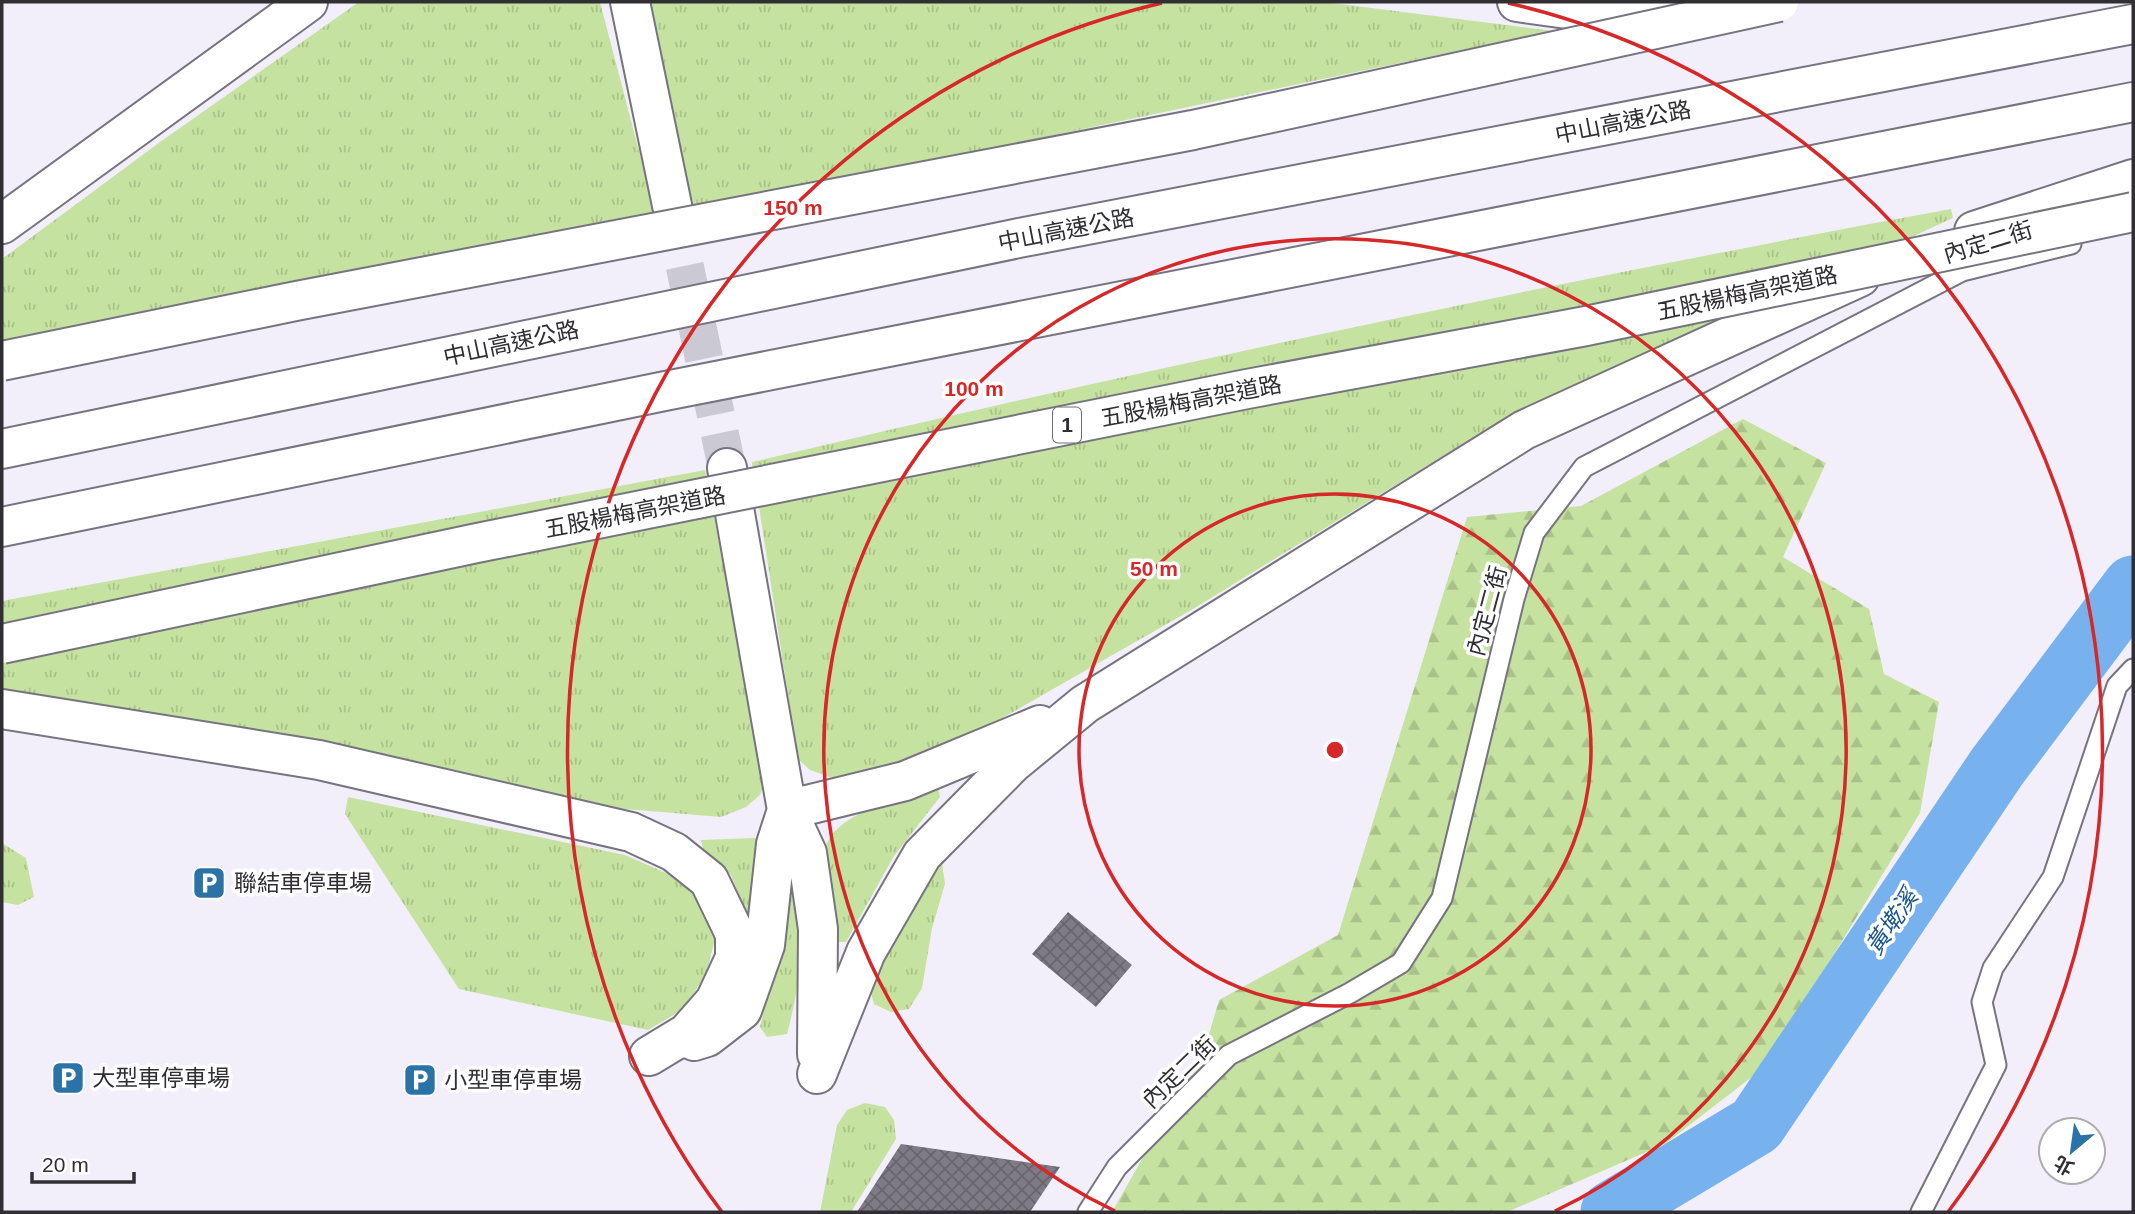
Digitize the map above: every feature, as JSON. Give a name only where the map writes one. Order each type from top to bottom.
[{"type":"highway","points":[[2,224],[308,2]]},
{"type":"highway","points":[[630,2],[673,210]]},
{"type":"highway","points":[[1517,2],[1589,12],[1772,2]]},
{"type":"highway","points":[[2,361],[296,301],[1193,130],[1779,2]]},
{"type":"highway","name":"中山高速公路","points":[[2,449],[1019,239],[2133,24]]},
{"type":"highway","points":[[2,527],[665,391],[2133,102]]},
{"type":"highway","points":[[727,468],[787,810],[807,853],[818,929],[817,1074],[866,952],[922,855],[1013,763],[1085,704],[1524,430],[1921,249],[2133,179]]},
{"type":"highway","name":"五股楊梅高架道路","points":[[2,644],[478,543],[1233,392],[1586,326],[2133,212]]},
{"type":"highway","points":[[787,810],[905,781],[1085,704]]},
{"type":"highway","points":[[2,709],[319,760],[631,832],[674,852],[709,880],[736,934],[734,958],[715,1001],[687,1033],[649,1056],[707,1037],[742,1010],[765,945],[776,844],[787,810]]},
{"type":"lane","name":"內定二街","points":[[1088,1212],[1116,1167],[1229,1055],[1350,993],[1401,963],[1442,898],[1514,599],[1534,533],[1584,467],[1962,271],[2133,228]]},
{"type":"lane","points":[[1921,1212],[1996,1065],[1982,1002],[1993,968],[2053,877],[2117,686],[2133,669]]},
{"type":"green space","points":[[359,2],[600,2],[656,216],[2,349],[2,259],[160,142]]},
{"type":"green space","points":[[641,2],[1324,2],[1553,31],[695,210]]},
{"type":"green space","points":[[1951,209],[1953,218],[1477,435],[1193,609],[950,748],[847,783],[810,770],[798,759],[752,462],[1350,328]]},
{"type":"green space","points":[[1743,419],[1826,463],[1783,557],[1869,609],[1884,674],[1939,702],[1920,813],[1766,1066],[1665,1144],[1507,1212],[1112,1212],[1205,1048],[1219,1000],[1338,935],[1467,517],[1581,506]]},
{"type":"green space","points":[[705,470],[765,780],[760,795],[746,807],[721,817],[602,807],[2,694],[2,601]]},
{"type":"green space","points":[[938,786],[940,797],[894,856],[846,942],[836,942],[825,858],[825,850],[831,837],[856,816],[890,801]]},
{"type":"green space","points":[[348,797],[625,855],[675,877],[706,904],[715,939],[706,975],[682,1010],[648,1030],[459,989],[345,814]]},
{"type":"green space","points":[[755,838],[759,845],[750,923],[731,875],[703,849],[701,840]]},
{"type":"green space","points":[[2,843],[26,858],[34,897],[18,905],[2,902]]},
{"type":"green space","points":[[942,863],[945,884],[932,928],[922,988],[909,1009],[891,1012],[874,1004],[869,986],[932,866]]},
{"type":"green space","points":[[788,884],[800,887],[802,944],[799,978],[787,1034],[767,1037],[760,1027],[779,946]]},
{"type":"green space","points":[[865,1103],[885,1107],[894,1120],[896,1139],[851,1212],[820,1212],[837,1125],[847,1110]]},
{"type":"building","points":[[1068,912],[1132,965],[1096,1007],[1032,954]]},
{"type":"building","points":[[901,1144],[1060,1167],[1030,1212],[857,1212]]},
{"type":"waterway","name":"黃墘溪","points":[[1611,1212],[1756,1125],[1997,767],[2133,586]]},
{"type":"tunnel","points":[[673,210],[727,468]]},
{"type":"place","name":"聯結車停車場","points":[[209,883]]},
{"type":"place","name":"大型車停車場","points":[[68,1078]]},
{"type":"place","name":"小型車停車場","points":[[420,1080]]}]
